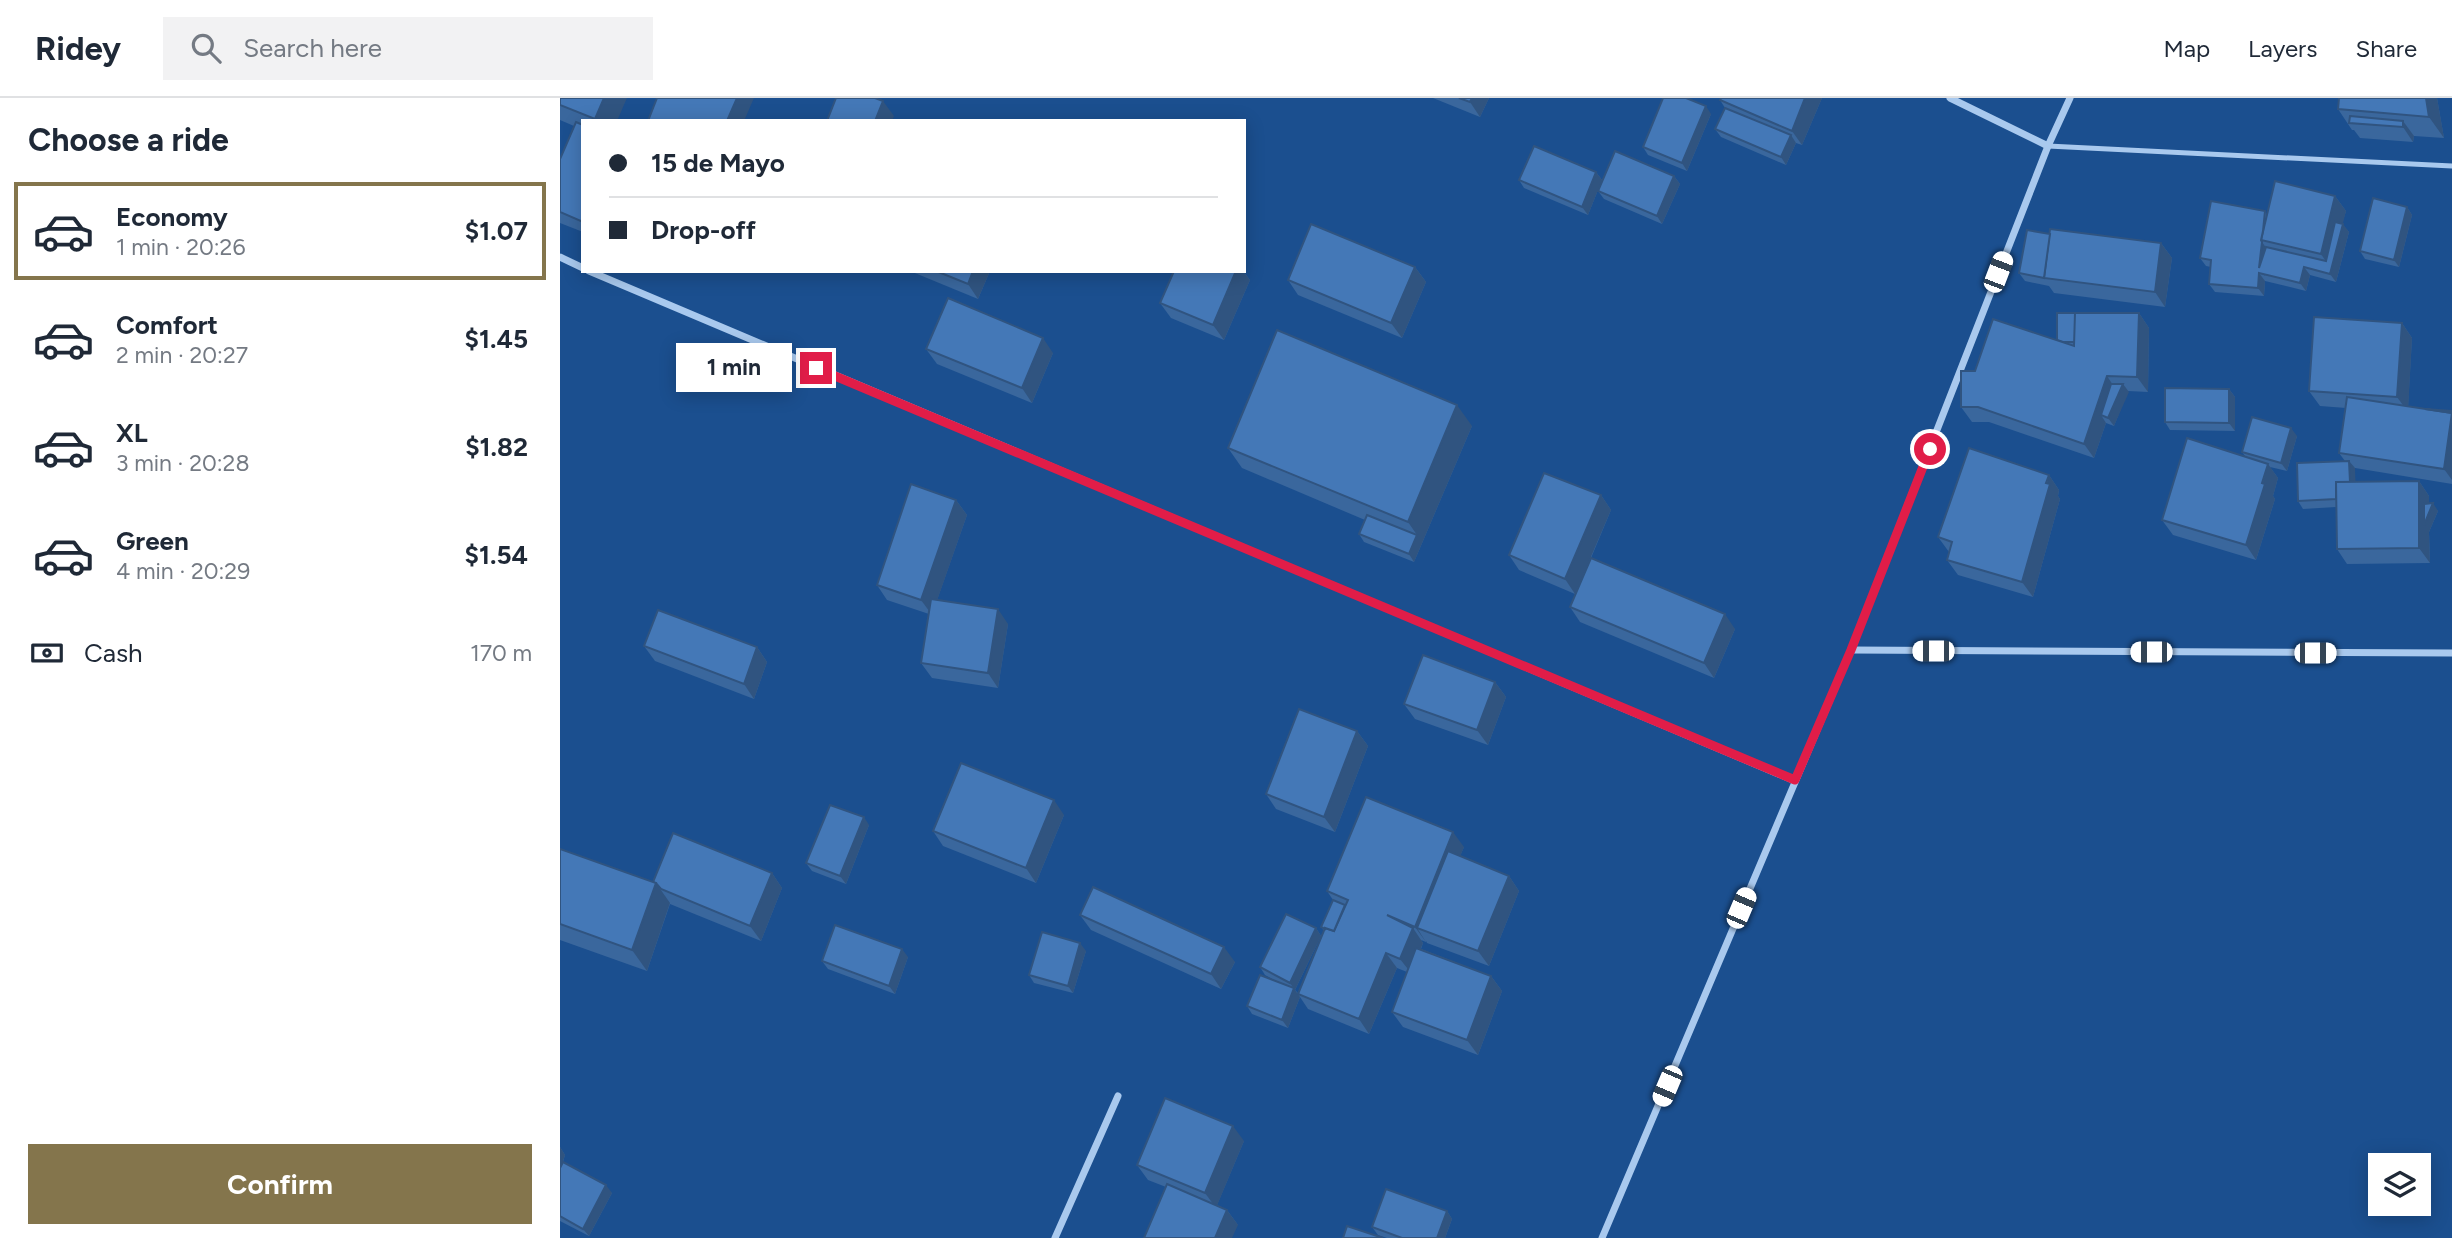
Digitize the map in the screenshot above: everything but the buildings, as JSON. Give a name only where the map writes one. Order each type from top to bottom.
[{"type":"street","points":[[1950,98],[2048,146]]},
{"type":"street","points":[[1602,1238],[1851,650],[2048,146],[2070,98]]},
{"type":"street","points":[[560,257],[581,267]]},
{"type":"street","points":[[594,273],[1795,780]]},
{"type":"street","points":[[1851,650],[2452,653]]},
{"type":"street","points":[[1055,1238],[1118,1096]]},
{"type":"lane","points":[[2048,146],[2452,166]]},
{"type":"route","points":[[816,368],[1795,780],[1851,650],[1930,449]]}]
